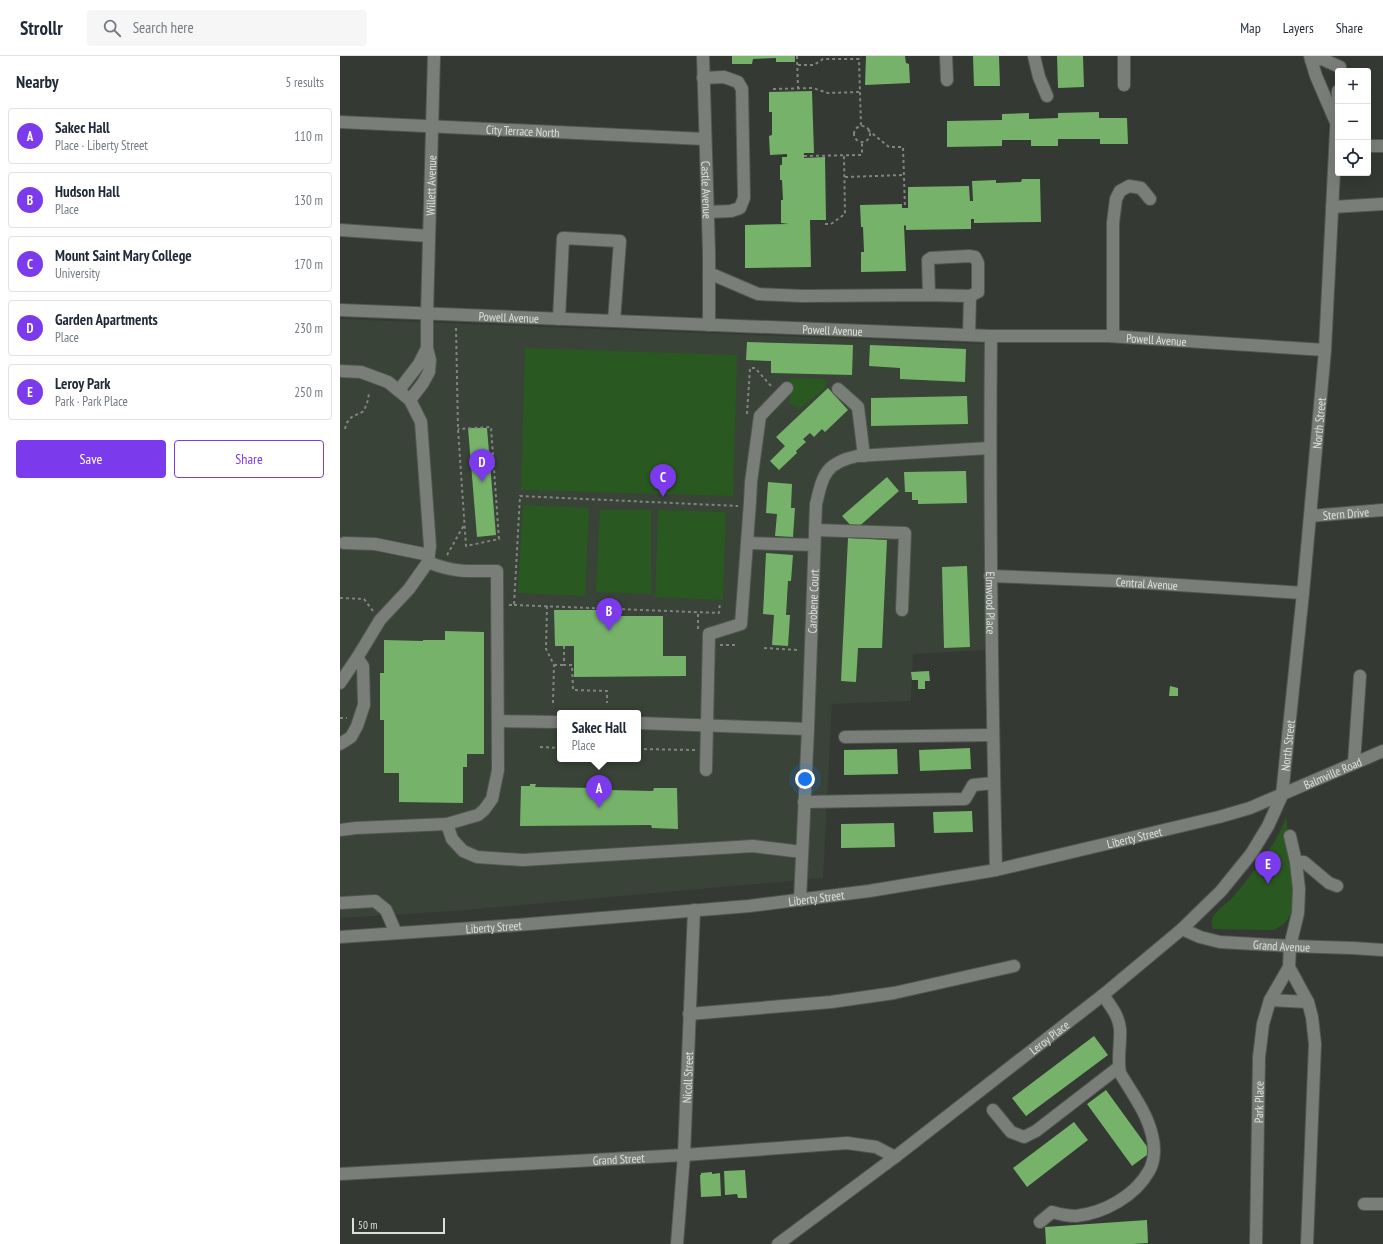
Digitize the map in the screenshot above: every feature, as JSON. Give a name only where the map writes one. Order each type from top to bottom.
[{"type":"street","name":"Willett Avenue","points":[[410,400],[423,383],[429,372],[430,360],[427,348],[427,314],[434,56]]},
{"type":"street","name":"Castle Avenue","points":[[703,56],[708,212],[709,325]]},
{"type":"street","points":[[946,56],[947,80]]},
{"type":"street","points":[[1034,56],[1039,77],[1047,96]]},
{"type":"street","points":[[1124,56],[1124,85]]},
{"type":"street","points":[[1310,58],[1322,59],[1340,65]]},
{"type":"street","name":"North Street","points":[[1310,58],[1316,76],[1335,118]]},
{"type":"street","points":[[704,78],[724,78],[738,82],[742,89],[744,198],[740,208],[731,211],[708,212]]},
{"type":"street","name":"City Terrace North","points":[[340,122],[705,139]]},
{"type":"street","points":[[1371,146],[1383,146]]},
{"type":"street","name":"North Street","points":[[1282,795],[1303,593],[1325,350],[1335,162]]},
{"type":"street","points":[[1113,336],[1113,222],[1116,199],[1120,191],[1129,186],[1141,188],[1150,199]]},
{"type":"street","points":[[1332,207],[1383,204]]},
{"type":"street","points":[[340,230],[429,236]]},
{"type":"street","points":[[559,319],[563,238],[620,241],[614,321]]},
{"type":"street","points":[[709,273],[758,294],[802,296],[970,296],[978,292],[978,263],[975,258],[969,256],[931,258],[928,260],[929,295]]},
{"type":"street","points":[[969,335],[970,296]]},
{"type":"street","name":"Powell Avenue","points":[[340,310],[991,336],[1113,336],[1325,350]]},
{"type":"street","name":"Elmwood Place","points":[[991,336],[989,448],[990,576],[996,870]]},
{"type":"street","points":[[399,390],[419,364],[427,348]]},
{"type":"street","points":[[340,371],[361,372],[388,382],[410,400],[421,422],[430,546],[429,559],[409,589],[380,620],[340,683]]},
{"type":"street","points":[[706,770],[709,634],[741,624],[751,482],[760,416],[787,388]]},
{"type":"street","points":[[838,389],[858,407],[864,456]]},
{"type":"street","name":"Carobene Court","points":[[800,900],[816,504],[822,480],[831,466],[844,459],[857,456],[989,448]]},
{"type":"street","name":"Stern Drive","points":[[1310,516],[1383,510]]},
{"type":"street","points":[[815,530],[905,533],[902,610]]},
{"type":"street","points":[[340,830],[447,824],[478,815],[484,810],[492,799],[498,770],[497,571],[457,571],[441,568],[429,559],[376,544],[344,543]]},
{"type":"street","points":[[746,543],[814,545]]},
{"type":"street","name":"Central Avenue","points":[[990,576],[1116,581],[1303,593]]},
{"type":"street","points":[[340,744],[351,737],[357,726],[364,705],[363,666],[357,658]]},
{"type":"street","points":[[1354,763],[1360,676]]},
{"type":"street","points":[[498,721],[557,722]]},
{"type":"street","points":[[641,723],[808,729]]},
{"type":"street","points":[[845,737],[993,735]]},
{"type":"street","name":"Balmville Road","points":[[1282,795],[1383,751]]},
{"type":"street","points":[[804,802],[965,799],[973,785],[994,783]]},
{"type":"street","name":"Liberty Street","points":[[340,937],[517,925],[694,910],[800,900],[869,891],[996,870],[1219,817],[1250,808],[1282,795]]},
{"type":"street","name":"Leroy Place","points":[[778,1244],[895,1157],[1103,995],[1182,929],[1221,891],[1251,854],[1268,826],[1282,795]]},
{"type":"street","points":[[447,824],[452,839],[464,851],[477,857],[523,860],[753,846],[802,852]]},
{"type":"street","name":"Park Place","points":[[1256,1244],[1259,1058],[1263,1024],[1270,1000],[1289,967],[1290,946],[1298,914],[1299,889],[1296,862],[1290,836]]},
{"type":"street","points":[[1296,862],[1304,862],[1329,883],[1337,886]]},
{"type":"street","points":[[340,902],[375,901],[386,910],[396,933]]},
{"type":"street","name":"Nicoll Street","points":[[677,1244],[684,1154],[694,910]]},
{"type":"street","name":"Grand Avenue","points":[[1182,929],[1200,937],[1220,942],[1383,950]]},
{"type":"street","points":[[689,1014],[831,1002],[894,993],[1014,966]]},
{"type":"street","points":[[1289,967],[1308,1002],[1312,1017],[1315,1044],[1307,1244]]},
{"type":"street","points":[[1040,1222],[1052,1212],[1074,1216],[1096,1212],[1119,1202],[1137,1187],[1150,1171],[1154,1156],[1153,1137],[1148,1122],[1120,1073],[1120,1028],[1115,1012],[1103,995]]},
{"type":"street","points":[[1270,1000],[1308,1002]]},
{"type":"street","points":[[993,1110],[1011,1132],[1024,1136],[1036,1131],[1119,1067]]},
{"type":"street","name":"Grand Street","points":[[340,1174],[847,1143],[876,1147],[895,1157]]},
{"type":"street","points":[[1364,1204],[1383,1204]]},
{"type":"path","points":[[798,56],[798,88]]},
{"type":"path","points":[[798,65],[814,65],[823,59],[859,60],[861,126]]},
{"type":"path","points":[[774,89],[813,88],[828,93],[859,92]]},
{"type":"path","points":[[861,126],[888,147],[903,146],[905,208]]},
{"type":"path","points":[[861,126],[856,129],[854,133],[855,138],[862,142]]},
{"type":"path","points":[[862,142],[866,141],[869,137],[868,130]]},
{"type":"path","points":[[804,156],[861,155],[862,142]]},
{"type":"path","points":[[825,224],[831,224],[844,214],[844,156]]},
{"type":"path","points":[[845,177],[904,175]]},
{"type":"path","points":[[456,328],[458,429],[466,546],[499,539],[491,427],[458,429]]},
{"type":"path","points":[[345,429],[346,422],[349,418],[364,411],[368,400],[368,393]]},
{"type":"path","points":[[514,604],[520,496],[742,506]]},
{"type":"path","points":[[446,556],[464,525]]},
{"type":"path","points":[[340,598],[364,599],[375,614]]},
{"type":"path","points":[[507,606],[514,604],[719,613],[720,602]]},
{"type":"path","points":[[547,606],[546,649],[554,665],[553,703]]},
{"type":"path","points":[[698,612],[698,632]]},
{"type":"path","points":[[715,645],[736,645]]},
{"type":"path","points":[[564,646],[564,665]]},
{"type":"path","points":[[764,648],[800,650]]},
{"type":"path","points":[[554,665],[572,665],[573,690],[607,691],[607,703]]},
{"type":"path","points":[[340,718],[347,718]]},
{"type":"path","points":[[641,749],[696,750],[696,744]]},
{"type":"path","points":[[540,747],[557,748]]},
{"type":"shaded area","points":[[340,319],[985,344],[986,650],[913,654],[911,701],[832,704],[823,878],[454,911],[340,918]]},
{"type":"green space","points":[[525,348],[737,355],[733,496],[521,490]]},
{"type":"green space","points":[[790,378],[826,379],[825,389],[799,409],[790,403]]},
{"type":"green space","points":[[523,505],[589,508],[585,596],[518,593]]},
{"type":"green space","points":[[600,510],[651,510],[651,594],[596,592]]},
{"type":"green space","points":[[658,510],[726,512],[723,600],[655,597]]},
{"type":"green space","points":[[1286,817],[1293,882],[1292,907],[1289,917],[1284,924],[1274,930],[1213,929],[1212,918],[1218,910],[1234,896],[1256,868],[1282,828]]},
{"type":"building","points":[[732,56],[795,56],[795,62],[776,62],[776,58],[753,59],[752,64],[732,64]]},
{"type":"building","points":[[866,56],[905,56],[906,63],[909,64],[910,83],[865,85]]},
{"type":"building","points":[[973,56],[999,56],[1000,86],[974,86]]},
{"type":"building","points":[[1057,56],[1083,56],[1084,87],[1058,88]]},
{"type":"building","points":[[812,91],[814,153],[804,153],[804,158],[825,157],[826,220],[810,220],[811,267],[745,268],[745,225],[789,224],[781,223],[781,200],[783,200],[782,180],[780,180],[780,165],[782,165],[782,157],[787,157],[787,154],[770,155],[769,136],[772,135],[772,112],[769,112],[769,92]]},
{"type":"building","points":[[1099,112],[1099,118],[1127,118],[1128,144],[1100,144],[1100,139],[1058,139],[1058,146],[1031,146],[1031,140],[1002,140],[1002,146],[947,147],[947,121],[1002,120],[1002,114],[1029,113],[1029,119],[1058,118],[1058,113]]},
{"type":"building","points":[[1022,179],[1040,179],[1041,222],[974,223],[974,219],[971,219],[971,229],[906,230],[906,226],[904,225],[906,271],[861,272],[861,252],[864,252],[860,205],[902,204],[902,208],[908,208],[908,187],[969,186],[970,201],[973,201],[972,181],[996,180],[996,183],[1021,182]]},
{"type":"building","points":[[747,342],[853,345],[852,375],[771,373],[771,361],[746,360]]},
{"type":"building","points":[[870,345],[966,349],[965,382],[900,379],[900,368],[869,366]]},
{"type":"building","points":[[828,388],[848,410],[825,432],[822,429],[814,437],[810,433],[803,439],[806,442],[779,470],[770,461],[785,446],[776,437]]},
{"type":"building","points":[[967,396],[968,424],[871,426],[871,398]]},
{"type":"building","points":[[468,428],[487,428],[496,535],[477,537]]},
{"type":"building","points":[[966,471],[967,503],[918,504],[918,500],[912,500],[912,492],[905,492],[904,472]]},
{"type":"building","points":[[887,477],[899,491],[855,530],[842,516]]},
{"type":"building","points":[[768,482],[792,484],[791,508],[795,508],[793,537],[775,536],[777,514],[766,513]]},
{"type":"building","points":[[848,538],[887,540],[882,648],[858,648],[856,682],[841,681]]},
{"type":"building","points":[[766,553],[793,555],[791,581],[788,581],[786,615],[790,615],[788,646],[772,645],[774,615],[763,614]]},
{"type":"building","points":[[967,566],[970,647],[944,648],[942,567]]},
{"type":"building","points":[[554,610],[606,610],[606,616],[663,616],[663,656],[686,656],[686,676],[574,677],[574,646],[555,646]]},
{"type":"building","points":[[445,631],[484,632],[484,754],[467,754],[467,767],[463,767],[463,803],[399,802],[399,773],[384,773],[384,720],[380,720],[380,673],[384,673],[384,640],[445,640]]},
{"type":"building","points":[[929,671],[930,681],[925,681],[925,689],[918,689],[918,680],[912,680],[911,672]]},
{"type":"building","points":[[1170,686],[1178,688],[1178,696],[1169,696]]},
{"type":"building","points":[[970,748],[971,769],[920,771],[919,750]]},
{"type":"building","points":[[897,749],[898,774],[844,775],[844,750]]},
{"type":"building","points":[[530,784],[536,784],[535,787],[596,788],[601,784],[606,784],[610,790],[653,791],[654,788],[677,788],[678,829],[652,828],[651,825],[520,826],[521,786],[530,786]]},
{"type":"building","points":[[972,811],[973,832],[934,833],[933,812]]},
{"type":"building","points":[[894,823],[895,847],[841,848],[841,824]]},
{"type":"building","points":[[1094,1036],[1108,1055],[1026,1116],[1012,1098]]},
{"type":"building","points":[[1106,1090],[1151,1152],[1132,1166],[1087,1104]]},
{"type":"building","points":[[1074,1122],[1088,1140],[1027,1187],[1013,1168]]},
{"type":"building","points":[[745,1170],[747,1198],[738,1198],[737,1194],[725,1195],[724,1171]]},
{"type":"building","points":[[712,1172],[712,1174],[720,1173],[721,1196],[701,1197],[700,1175],[701,1173]]},
{"type":"building","points":[[1147,1220],[1148,1243],[1046,1244],[1045,1227]]},
{"type":"place","name":"Garden Apartments","points":[[482,482]]},
{"type":"place","name":"Mount Saint Mary College","points":[[663,497]]},
{"type":"place","name":"Hudson Hall","points":[[609,631]]},
{"type":"place","name":"Sakec Hall","points":[[599,808]]},
{"type":"place","name":"Leroy Park","points":[[1268,884]]}]
